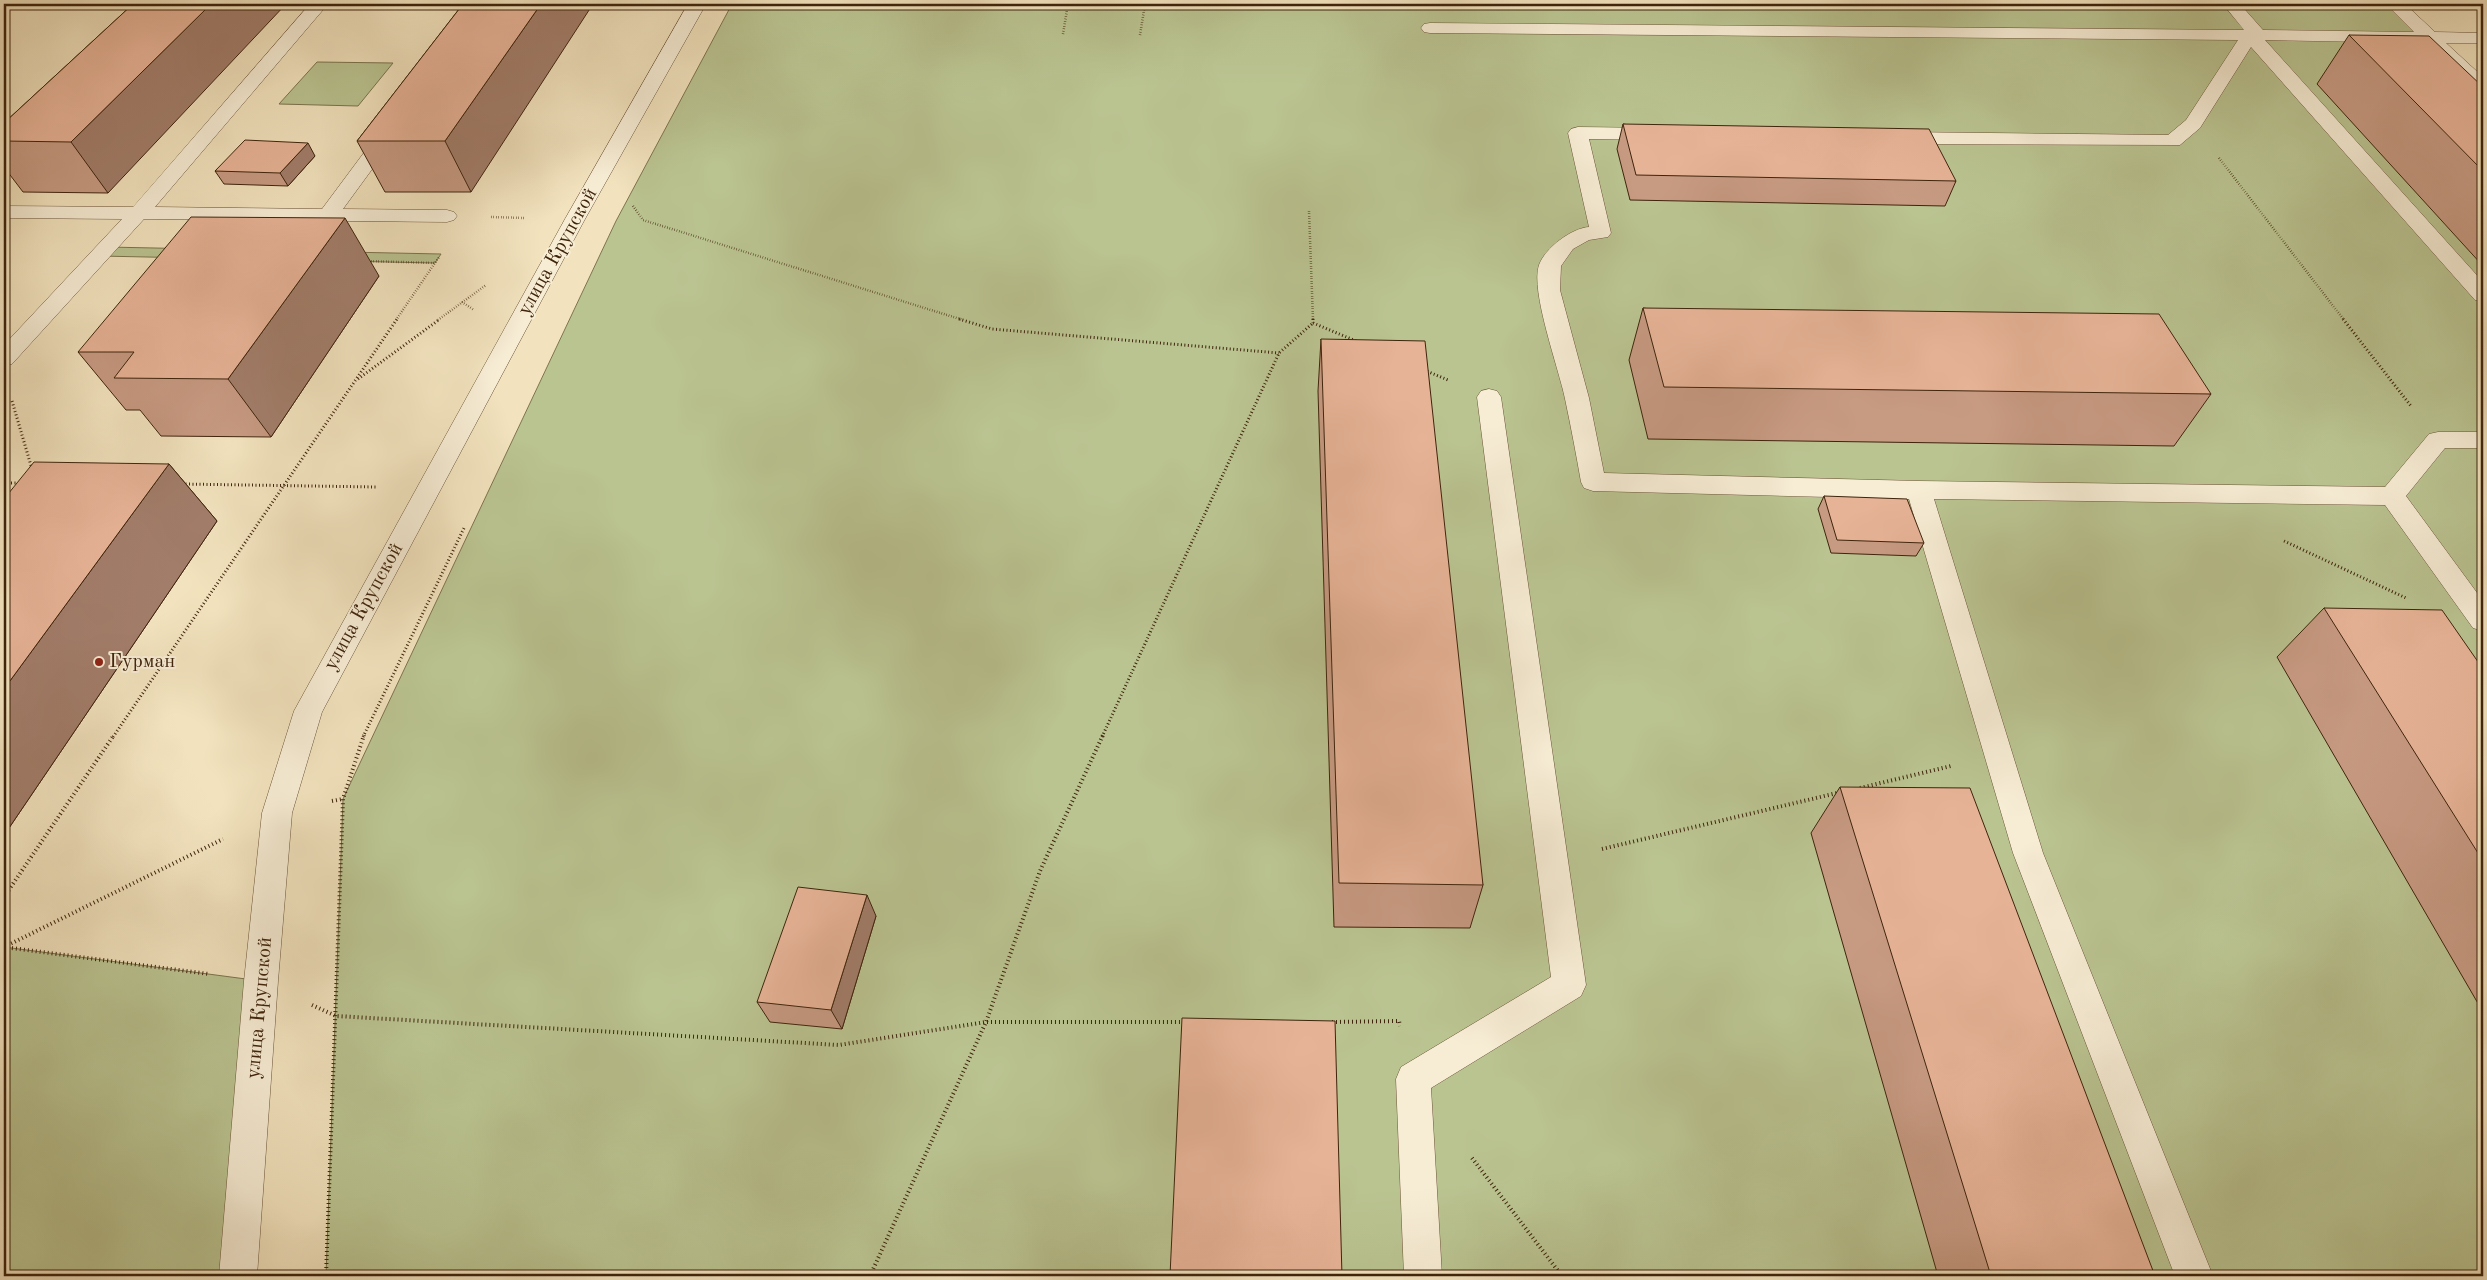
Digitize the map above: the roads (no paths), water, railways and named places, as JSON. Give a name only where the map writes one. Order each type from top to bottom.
[{"type":"street","points":[[4,359],[140,212],[319,4]]},
{"type":"street","name":"улица Крупской","points":[[238,1276],[261,981],[277,813],[308,711],[575,220],[698,4]]},
{"type":"street","points":[[2231,4],[2255,36],[2483,294]]},
{"type":"street","points":[[2395,4],[2483,87]]},
{"type":"street","points":[[1430,28],[2483,38]]},
{"type":"street","points":[[1875,137],[2173,141],[2193,124],[2255,36]]},
{"type":"street","points":[[329,214],[403,113]]},
{"type":"street","points":[[1677,135],[1578,133],[1602,233],[1584,234],[1566,245],[1550,265],[1549,290],[1577,398],[1593,482],[1919,490],[2392,496]]},
{"type":"street","points":[[8,216],[140,212],[447,216]]},
{"type":"street","points":[[1423,1276],[1413,1079],[1569,985],[1489,397]]},
{"type":"street","points":[[2392,496],[2438,440],[2483,440]]},
{"type":"street","points":[[1919,490],[2028,853],[2194,1276]]},
{"type":"street","points":[[2392,496],[2483,621]]},
{"type":"place","name":"Гурман","points":[[99,662]]}]
